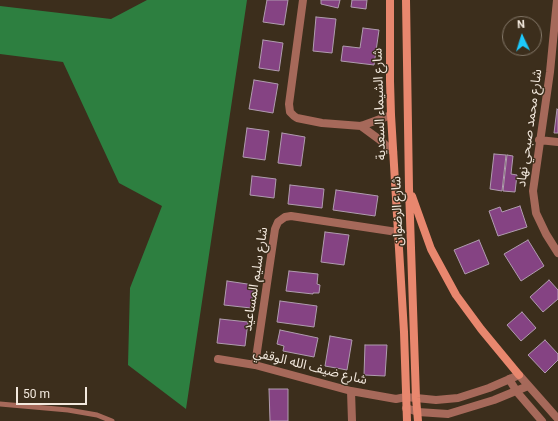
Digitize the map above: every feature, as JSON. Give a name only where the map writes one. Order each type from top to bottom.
[{"type":"main road","name":"شارع الشيماء السعدية","points":[[390,0],[391,115],[397,232]]},
{"type":"main road","name":"شارع الرضوان","points":[[406,0],[409,188],[418,421]]},
{"type":"main road","points":[[390,9],[406,10]]},
{"type":"main road","points":[[409,188],[431,249],[456,295],[481,329],[519,375]]},
{"type":"main road","name":"شارع الرضوان","points":[[397,232],[404,332],[407,421]]},
{"type":"street","points":[[303,0],[289,104],[290,112],[297,118],[322,123],[361,126],[391,115]]},
{"type":"street","name":"شارع محمد صبحي نهاد","points":[[557,0],[554,72],[539,140],[533,180],[536,212],[541,224],[555,245],[558,253]]},
{"type":"street","points":[[361,126],[393,152]]},
{"type":"street","points":[[539,140],[558,142]]},
{"type":"street","name":"شارع سليم المساعيد","points":[[255,365],[274,229],[278,222],[285,217],[291,216],[397,232]]},
{"type":"street","name":"شارع ضيف الله الوقفي","points":[[218,359],[255,365],[350,391],[396,399],[406,397],[443,400],[468,395],[519,375]]},
{"type":"street","points":[[519,375],[558,419]]},
{"type":"street","points":[[509,379],[517,392],[542,421]]},
{"type":"street","points":[[396,399],[406,408],[418,412],[448,414],[517,392],[528,386]]},
{"type":"street","points":[[350,391],[352,421]]},
{"type":"street","points":[[468,395],[471,407]]},
{"type":"lane","points":[[0,404],[68,410],[96,415],[112,421]]},
{"type":"green space","points":[[147,0],[247,0],[186,409],[128,365],[130,288],[162,206],[119,183],[63,62],[0,54],[0,6],[111,19]]},
{"type":"building","points":[[267,0],[288,0],[284,25],[263,22]]},
{"type":"building","points":[[321,0],[340,0],[338,8],[321,4]]},
{"type":"building","points":[[352,0],[367,0],[366,9],[351,7]]},
{"type":"building","points":[[316,17],[336,19],[332,53],[313,51]]},
{"type":"building","points":[[363,28],[379,30],[374,65],[341,61],[343,46],[360,48]]},
{"type":"building","points":[[263,40],[283,43],[279,71],[259,68]]},
{"type":"building","points":[[254,80],[278,84],[273,113],[249,109]]},
{"type":"building","points":[[557,109],[558,133],[554,133]]},
{"type":"building","points":[[247,128],[269,131],[265,160],[243,157]]},
{"type":"building","points":[[282,133],[305,137],[301,166],[278,163]]},
{"type":"building","points":[[494,154],[506,155],[502,191],[490,189]]},
{"type":"building","points":[[507,155],[513,156],[511,174],[517,175],[515,192],[503,191]]},
{"type":"building","points":[[252,176],[276,179],[274,198],[250,195]]},
{"type":"building","points":[[290,185],[324,189],[322,208],[288,204]]},
{"type":"building","points":[[336,190],[378,196],[375,216],[333,210]]},
{"type":"building","points":[[520,206],[527,227],[498,236],[489,211],[500,207],[502,212]]},
{"type":"building","points":[[325,232],[349,235],[344,265],[321,262]]},
{"type":"building","points":[[479,240],[489,264],[465,274],[454,250]]},
{"type":"building","points":[[528,240],[544,266],[521,281],[504,254]]},
{"type":"building","points":[[289,271],[318,274],[317,284],[320,285],[319,293],[313,294],[286,291]]},
{"type":"building","points":[[549,280],[558,290],[558,299],[543,312],[530,297]]},
{"type":"building","points":[[227,281],[254,285],[251,308],[224,305]]},
{"type":"building","points":[[280,301],[317,306],[314,327],[277,322]]},
{"type":"building","points":[[522,312],[536,328],[521,341],[507,325]]},
{"type":"building","points":[[220,319],[248,322],[245,346],[217,343]]},
{"type":"building","points":[[280,330],[318,338],[314,357],[283,351],[284,346],[277,344]]},
{"type":"building","points":[[330,336],[352,340],[347,370],[325,366]]},
{"type":"building","points":[[545,340],[558,354],[558,360],[545,373],[528,355]]},
{"type":"building","points":[[365,345],[387,345],[385,376],[364,375]]},
{"type":"building","points":[[269,389],[288,389],[288,421],[270,421]]}]
